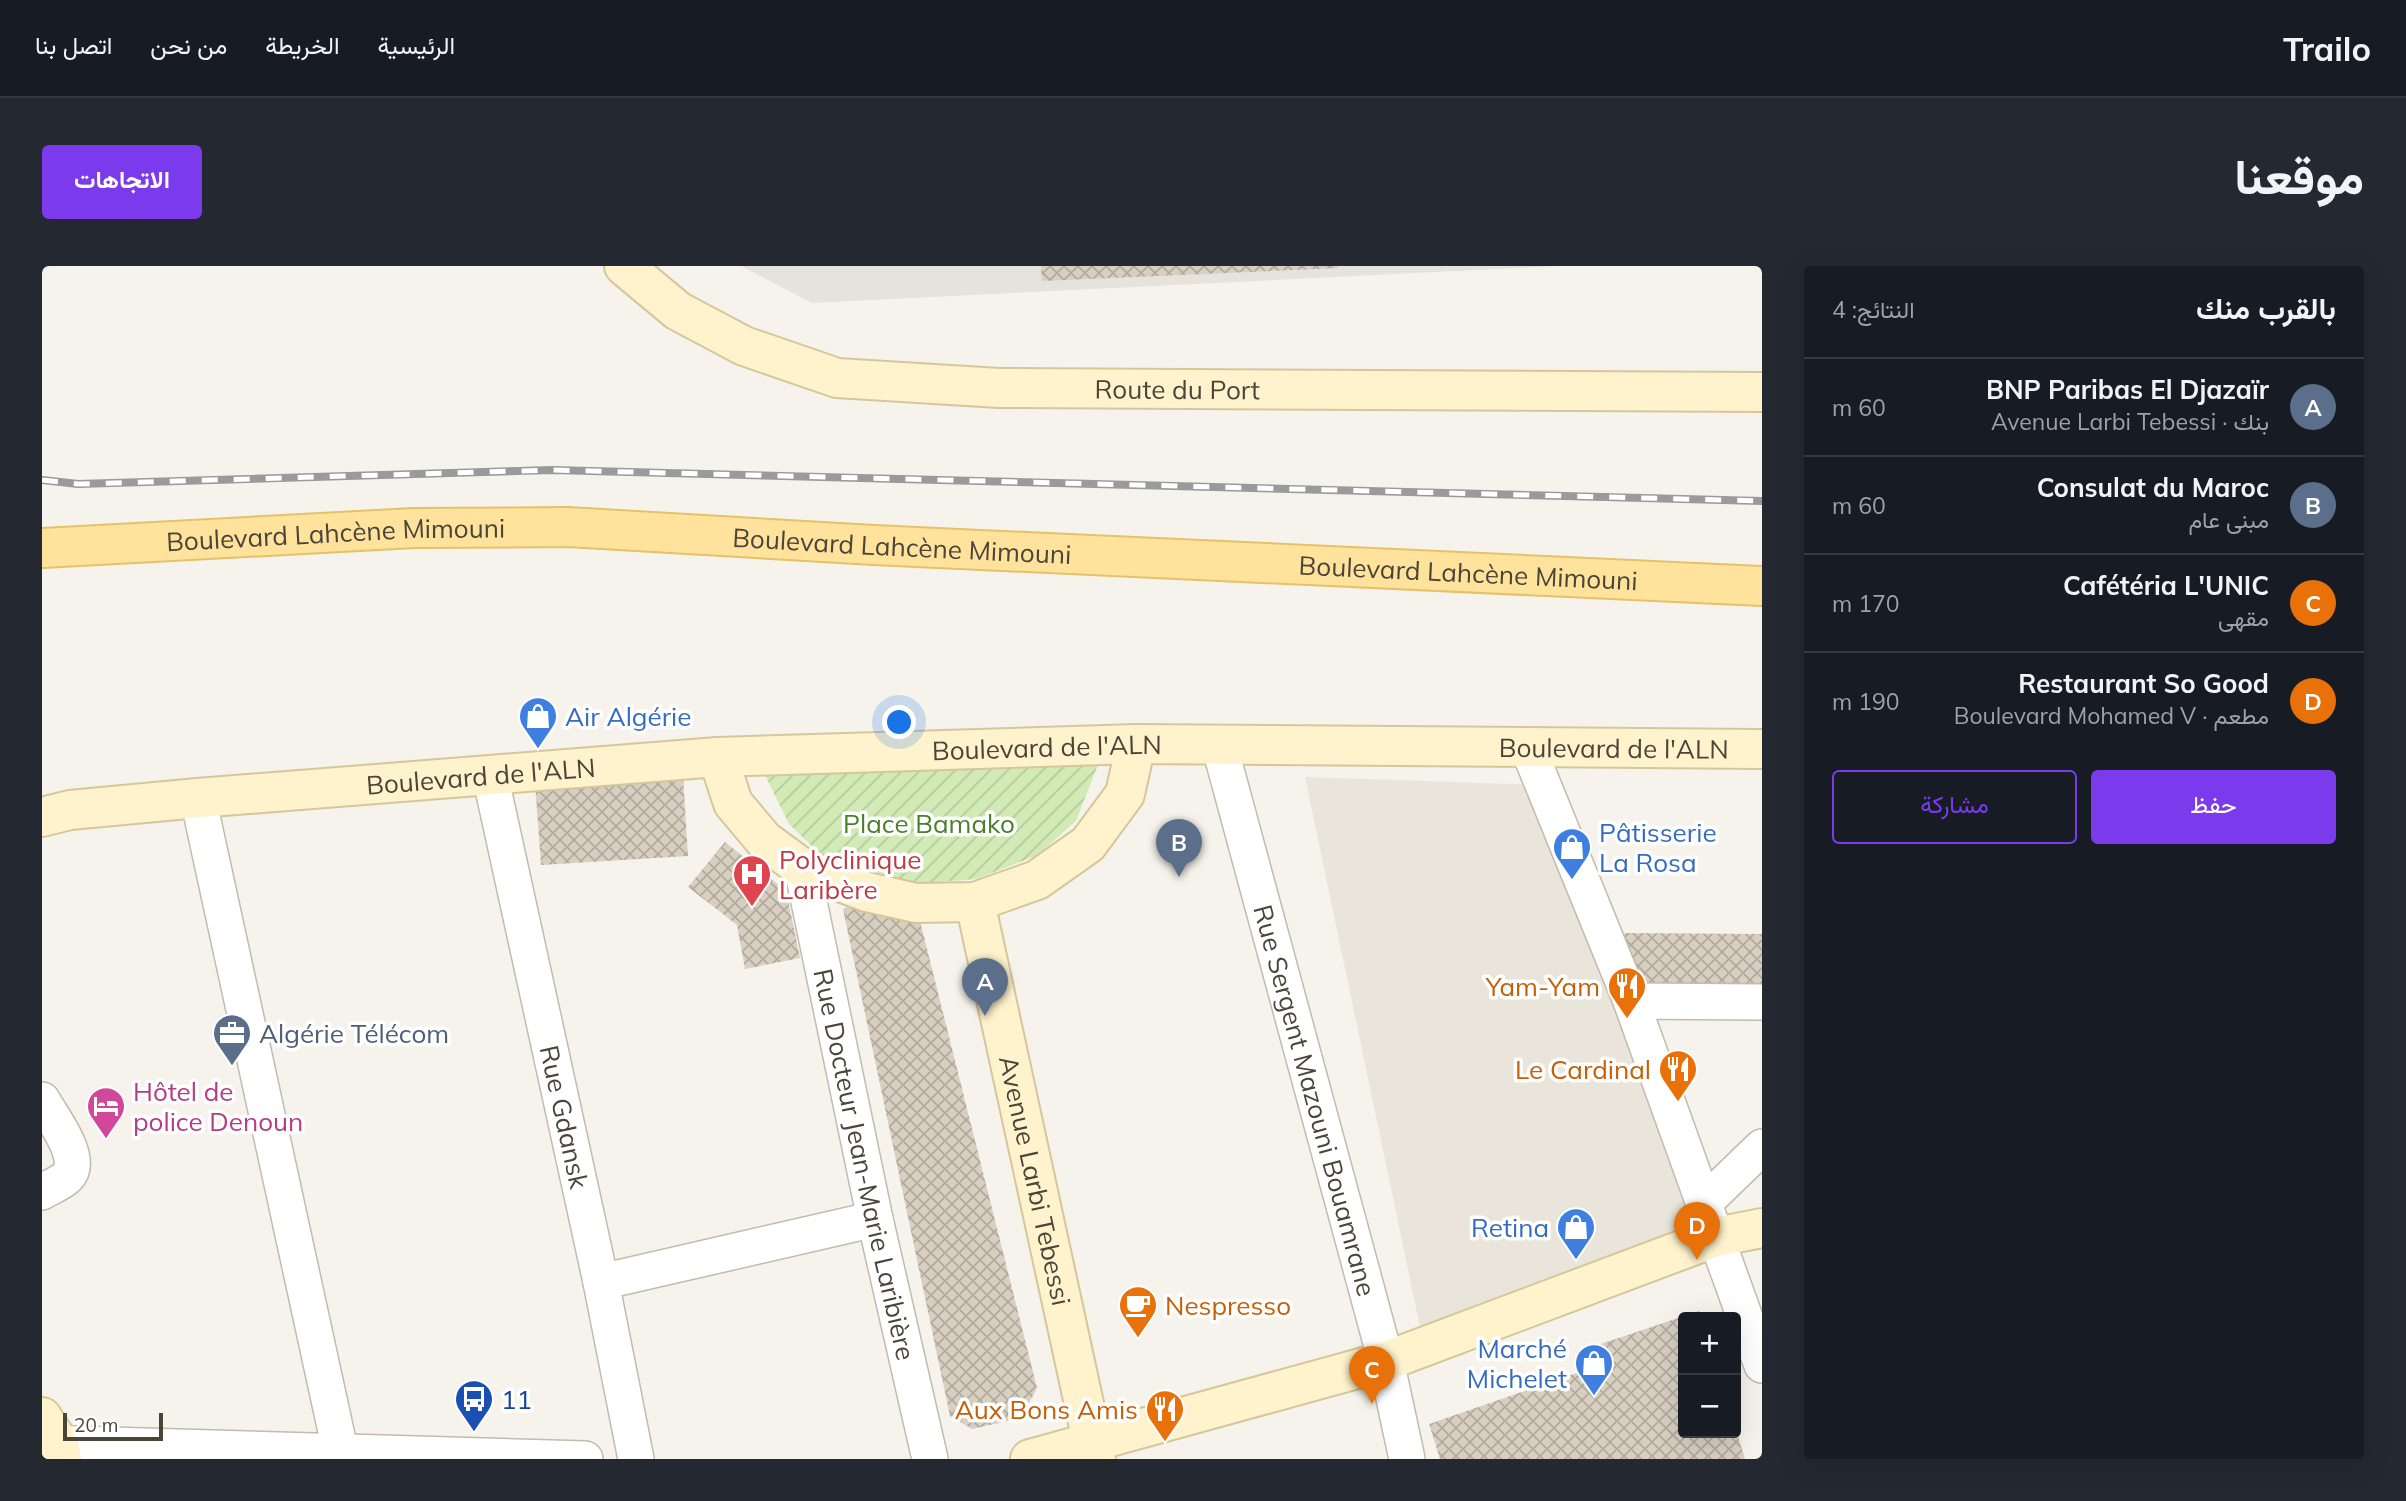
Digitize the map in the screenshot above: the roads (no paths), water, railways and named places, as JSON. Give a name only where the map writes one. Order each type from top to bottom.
[{"type":"main road","name":"Route du Port","points":[[624,266],[678,311],[733,340],[837,378],[999,388],[1762,392]]},
{"type":"main road","name":"Boulevard Lahcène Mimouni","points":[[42,548],[414,528],[568,527],[888,545],[1762,586]]},
{"type":"main road","name":"Boulevard de l'ALN","points":[[42,817],[70,810],[198,798],[718,757],[1136,744],[1762,749]]},
{"type":"main road","points":[[718,757],[733,803],[764,839],[802,868],[867,892],[916,903],[975,902],[1038,880],[1088,845],[1125,794],[1136,744]]},
{"type":"main road","name":"Avenue Larbi Tebessi","points":[[975,902],[1094,1451]]},
{"type":"main road","points":[[1030,1459],[1094,1451],[1386,1361],[1710,1220],[1762,1228]]},
{"type":"street","name":"Rue Sergent Mazouni Bouamrane","points":[[1219,744],[1386,1361],[1407,1459]]},
{"type":"street","points":[[1528,748],[1631,1001],[1762,1364]]},
{"type":"street","name":"Rue Gdansk","points":[[489,775],[601,1282],[636,1459]]},
{"type":"street","points":[[198,798],[341,1456]]},
{"type":"street","name":"Rue Docteur Jean-Marie Laribière","points":[[802,868],[875,1219],[930,1459]]},
{"type":"street","points":[[1631,1001],[1762,1002]]},
{"type":"street","points":[[42,1100],[72,1152],[74,1166],[67,1177],[42,1192]]},
{"type":"street","points":[[1710,1220],[1762,1147]]},
{"type":"street","points":[[601,1282],[875,1219]]},
{"type":"street","points":[[51,1441],[341,1456],[585,1459]]},
{"type":"railway","points":[[42,480],[78,484],[552,470],[1762,501]]},
{"type":"place","name":"Air Algérie","points":[[538,750]]},
{"type":"place","name":"Consulat du Maroc","points":[[1179,877]]},
{"type":"place","name":"Pâtisserie La Rosa","points":[[1572,881]]},
{"type":"place","name":"Polyclinique Laribère","points":[[752,908]]},
{"type":"place","name":"BNP Paribas El Djazaïr","points":[[985,1016]]},
{"type":"place","name":"Yam-Yam","points":[[1627,1020]]},
{"type":"place","name":"Algérie Télécom","points":[[232,1067]]},
{"type":"place","name":"Le Cardinal","points":[[1678,1103]]},
{"type":"place","name":"Hôtel de police Denoun","points":[[106,1140]]},
{"type":"place","name":"Restaurant So Good","points":[[1697,1260]]},
{"type":"place","name":"Retina","points":[[1576,1261]]},
{"type":"place","name":"Nespresso","points":[[1138,1339]]},
{"type":"place","name":"Marché Michelet","points":[[1594,1397]]},
{"type":"place","name":"Cafétéria L'UNIC","points":[[1372,1404]]},
{"type":"place","name":"11","points":[[474,1433]]},
{"type":"place","name":"Aux Bons Amis","points":[[1165,1443]]},
{"type":"park label","name":"Place Bamako","points":[[929,823]]}]
